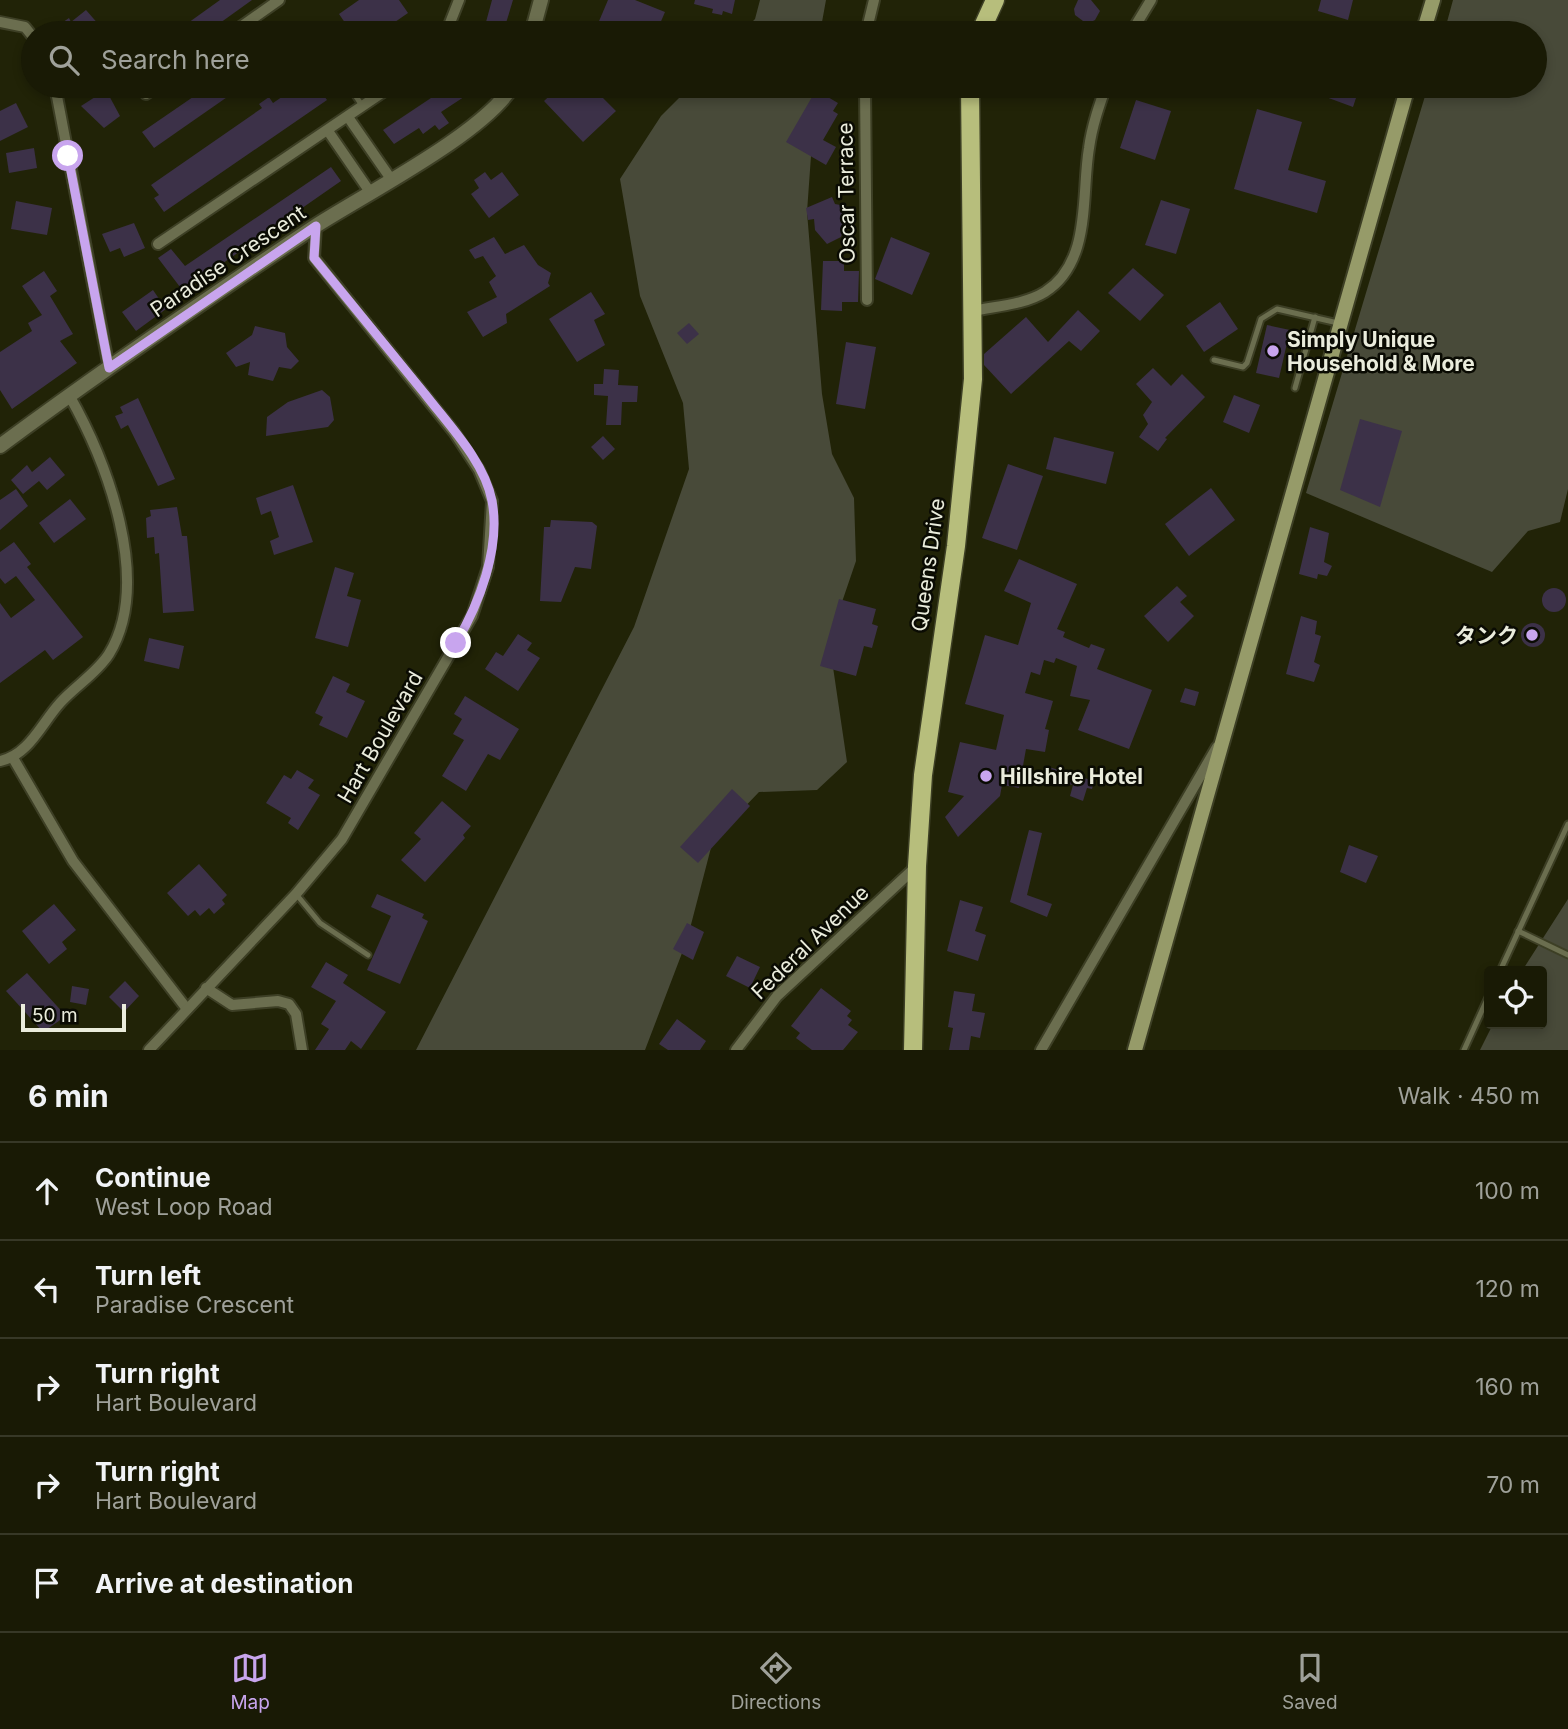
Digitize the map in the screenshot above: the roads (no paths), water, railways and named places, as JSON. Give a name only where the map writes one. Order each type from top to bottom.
[{"type":"main road","points":[[986,21],[995,0]]},
{"type":"main road","points":[[1427,21],[1433,0]]},
{"type":"main road","name":"Queens Drive","points":[[914,1050],[917,866],[923,775],[968,447],[973,379],[970,98]]},
{"type":"main road","points":[[1135,1050],[1226,732],[1338,323],[1404,98]]},
{"type":"street","points":[[249,21],[279,0]]},
{"type":"street","points":[[451,21],[459,0]]},
{"type":"street","points":[[535,21],[541,0]]},
{"type":"street","points":[[869,21],[874,0]]},
{"type":"street","points":[[1138,21],[1151,0]]},
{"type":"street","points":[[0,22],[21,26]]},
{"type":"street","points":[[57,98],[109,368]]},
{"type":"street","points":[[158,244],[375,98]]},
{"type":"street","name":"Paradise Crescent","points":[[0,446],[316,226],[459,135],[485,115],[501,98]]},
{"type":"street","name":"Oscar Terrace","points":[[865,98],[867,300]]},
{"type":"street","points":[[972,311],[1027,300],[1045,292],[1056,282],[1073,258],[1082,218],[1089,147],[1103,98]]},
{"type":"street","points":[[348,117],[391,179]]},
{"type":"street","points":[[328,131],[370,192]]},
{"type":"street","name":"Hart Boulevard","points":[[149,1050],[296,894],[342,839],[472,616],[488,568],[492,501],[479,470],[454,432],[314,258],[316,226]]},
{"type":"street","points":[[0,761],[13,758],[27,745],[59,704],[108,655],[125,616],[125,546],[100,456],[69,396]]},
{"type":"street","points":[[1041,1050],[1226,732]]},
{"type":"street","points":[[13,758],[73,861],[187,1009]]},
{"type":"street","name":"Federal Avenue","points":[[736,1050],[777,996],[917,866]]},
{"type":"street","points":[[206,988],[232,1004],[278,1001],[289,1004],[296,1014],[302,1050]]},
{"type":"lane","points":[[357,98],[363,107]]},
{"type":"lane","points":[[1214,360],[1243,367],[1247,363],[1261,319],[1270,311],[1283,309],[1338,323]]},
{"type":"lane","points":[[1295,388],[1315,317]]},
{"type":"lane","points":[[1502,966],[1568,824]]},
{"type":"lane","points":[[296,894],[320,923],[368,955]]},
{"type":"lane","points":[[1518,931],[1568,955]]},
{"type":"lane","points":[[1464,1050],[1484,1006]]},
{"type":"place","name":"Simply Unique Household & More","points":[[1273,351]]},
{"type":"place","name":"タンク","points":[[1532,635]]},
{"type":"place","name":"Hillshire Hotel","points":[[986,776]]}]
